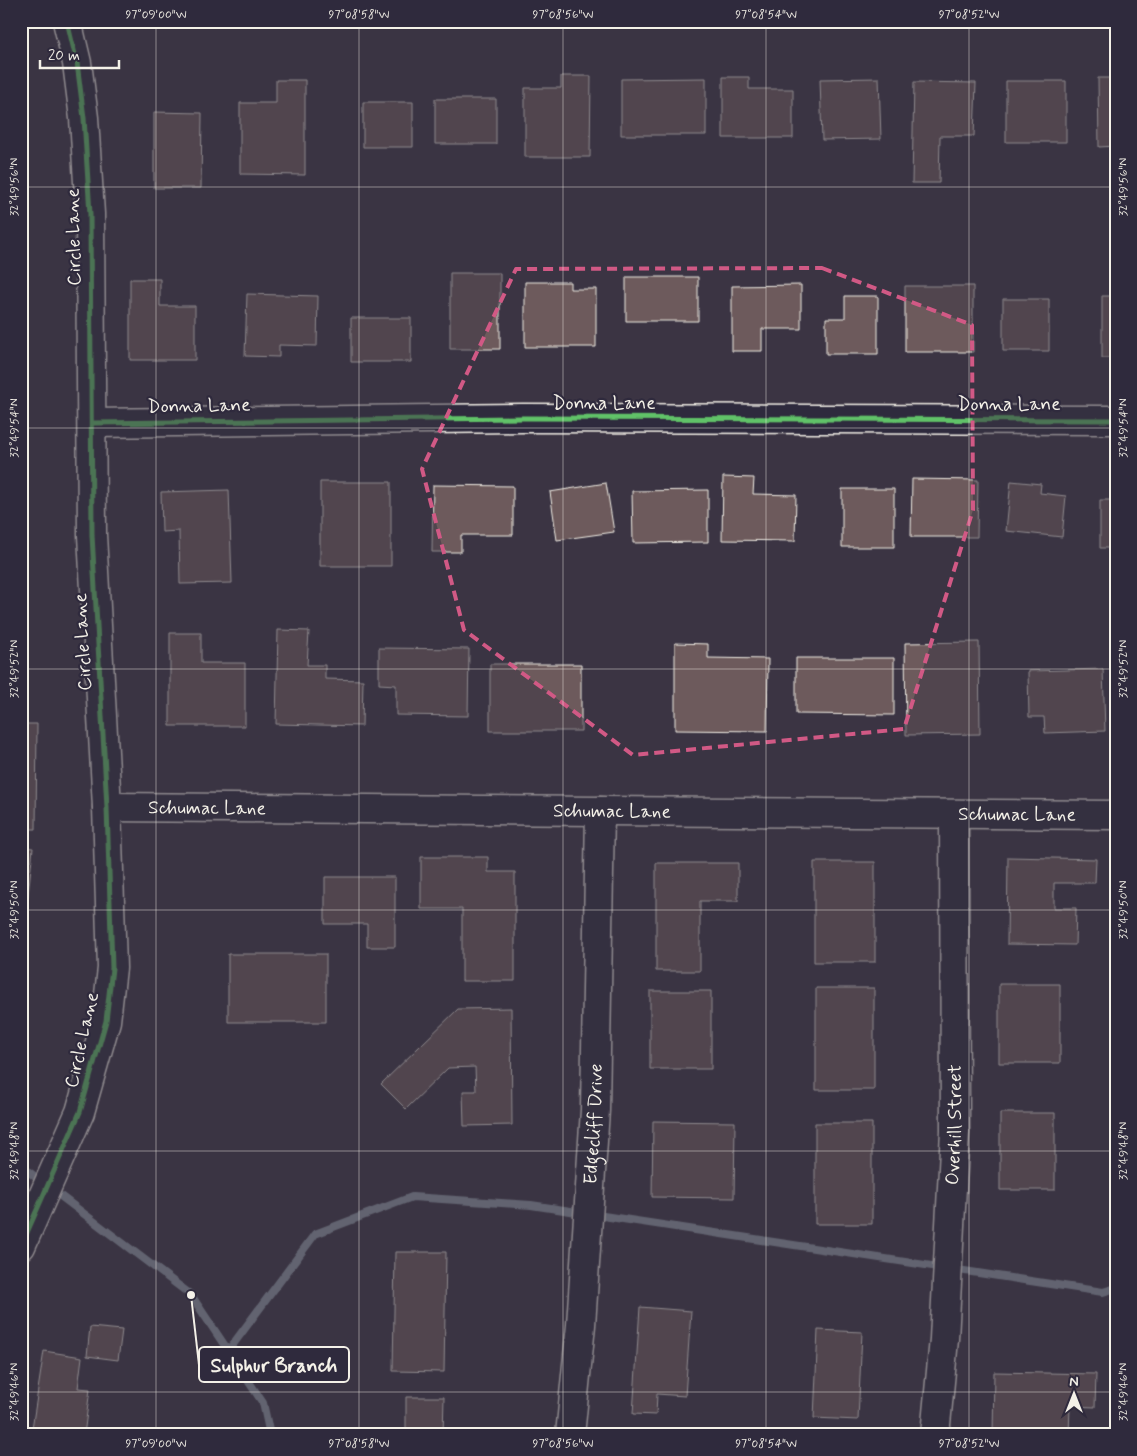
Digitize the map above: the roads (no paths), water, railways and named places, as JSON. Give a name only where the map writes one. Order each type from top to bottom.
[{"type":"street","name":"Circle Lane","points":[[21,1246],[67,1146],[80,1112],[106,1021],[112,968],[107,807],[92,535],[90,214],[85,137],[77,63],[67,21]]},
{"type":"street","name":"Donna Lane","points":[[92,422],[523,418],[1116,420]]},
{"type":"street","name":"Schumac Lane","points":[[107,807],[1116,815]]},
{"type":"street","name":"Edgecliff Drive","points":[[570,1435],[581,1325],[595,1110],[600,811]]},
{"type":"street","name":"Overhill Street","points":[[935,1435],[944,1339],[955,1131],[954,814]]},
{"type":"waterway","points":[[21,1166],[191,1295],[263,1403],[270,1435]]},
{"type":"waterway","points":[[228,1351],[315,1234],[412,1197],[531,1205],[1103,1292],[1116,1288]]},
{"type":"place","name":"Sulphur Branch","points":[[191,1295]]}]
